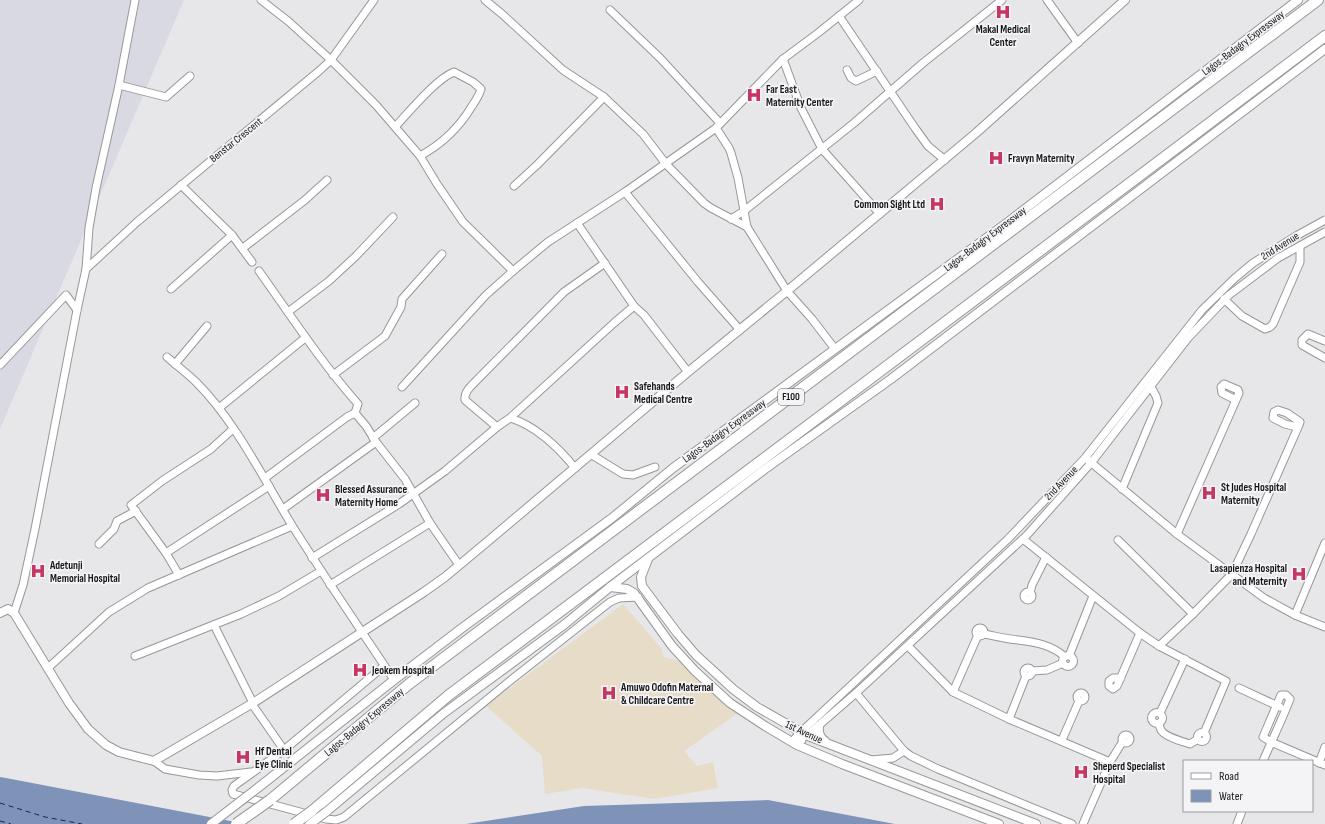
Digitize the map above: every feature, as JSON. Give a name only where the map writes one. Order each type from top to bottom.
[{"type":"highway","name":"Lagos-Badagry Expressway","points":[[236,824],[270,800],[409,684],[1318,0]]},
{"type":"highway","points":[[294,824],[312,811],[449,694],[890,365],[1325,36]]},
{"type":"main road","points":[[0,613],[8,608],[14,612],[81,721],[96,738],[119,752],[154,760],[252,704],[424,592],[459,565],[592,455],[688,372],[944,160],[1125,0]]},
{"type":"main road","name":"Lagos-Badagry Expressway","points":[[211,824],[462,628],[612,518],[673,468],[1010,220],[1298,0]]},
{"type":"main road","points":[[310,824],[444,713],[565,624],[610,587],[765,469],[890,379],[1015,285],[1325,49]]},
{"type":"main road","name":"1st Avenue","points":[[648,558],[641,577],[642,586],[689,648],[733,689],[757,707],[801,732],[1036,824]]},
{"type":"main road","name":"1st Avenue","points":[[610,587],[627,589],[638,597],[679,654],[714,690],[730,703],[794,743],[842,764],[999,824]]},
{"type":"main road","points":[[819,726],[818,731],[821,738],[827,742]]},
{"type":"street","points":[[14,612],[23,585],[35,529],[86,270],[89,228],[96,188],[119,85],[135,0]]},
{"type":"street","points":[[261,0],[288,21],[331,60],[376,105],[420,156],[437,184],[464,222],[513,271]]},
{"type":"street","name":"Benstar Crescent","points":[[86,270],[137,222],[273,110],[331,60],[374,0]]},
{"type":"street","points":[[485,0],[563,70],[604,97],[642,134],[666,164],[704,203],[746,227]]},
{"type":"street","points":[[402,387],[486,295],[513,271],[548,242],[666,164],[718,125],[783,59],[859,0]]},
{"type":"street","points":[[731,219],[744,211],[822,148],[923,63],[1002,0]]},
{"type":"street","points":[[1047,0],[1078,43]]},
{"type":"street","points":[[610,10],[660,58],[718,125],[730,148],[738,178],[746,227],[787,291],[812,319],[835,349]]},
{"type":"street","points":[[839,16],[928,146],[944,160]]},
{"type":"street","points":[[783,59],[801,108],[822,148],[880,214]]},
{"type":"street","points":[[847,70],[851,78],[856,81],[877,71]]},
{"type":"street","points":[[395,127],[440,80],[450,73],[454,72],[473,82],[481,89],[480,94],[466,117],[454,131],[432,150],[420,156]]},
{"type":"street","points":[[119,85],[166,97],[190,76]]},
{"type":"street","points":[[514,186],[538,165],[604,97]]},
{"type":"street","points":[[243,248],[305,200],[327,180]]},
{"type":"street","points":[[181,186],[232,235],[252,262]]},
{"type":"street","points":[[625,192],[698,282],[740,330]]},
{"type":"street","points":[[288,312],[329,281],[356,256],[392,217]]},
{"type":"street","name":"2nd Avenue","points":[[801,732],[986,561],[1088,460],[1202,310],[1235,278],[1254,263],[1296,236],[1325,220]]},
{"type":"street","points":[[577,223],[634,306],[644,315],[688,372]]},
{"type":"street","name":"2nd Avenue","points":[[801,732],[810,733],[819,726],[1023,539],[1188,338],[1224,299],[1278,258],[1325,232]]},
{"type":"street","points":[[171,289],[232,235]]},
{"type":"street","points":[[1224,299],[1242,316],[1265,329],[1270,327],[1273,324],[1300,262],[1300,246]]},
{"type":"street","points":[[333,375],[374,346],[384,336],[401,307],[402,299],[442,254]]},
{"type":"street","points":[[497,427],[465,400],[466,393],[564,292],[605,263]]},
{"type":"street","points":[[259,271],[305,338],[333,375],[358,404],[355,413],[347,417],[265,478]]},
{"type":"street","points":[[0,365],[66,295],[77,310]]},
{"type":"street","points":[[312,558],[399,504],[445,471],[497,427],[510,418],[634,306]]},
{"type":"street","points":[[175,364],[207,326]]},
{"type":"street","points":[[1325,341],[1308,334],[1302,340],[1302,345],[1325,358]]},
{"type":"street","points":[[218,408],[305,338]]},
{"type":"street","points":[[167,357],[197,383],[233,429],[265,478],[312,558],[394,680]]},
{"type":"street","points":[[1122,489],[1158,403],[1150,385]]},
{"type":"street","points":[[1178,534],[1236,400]]},
{"type":"street","points":[[283,509],[375,440],[414,403]]},
{"type":"street","points":[[355,413],[414,493],[430,523],[459,565]]},
{"type":"street","points":[[510,418],[517,420],[542,436],[562,452],[575,468]]},
{"type":"street","points":[[1159,646],[1232,574],[1297,428]]},
{"type":"street","points":[[179,575],[166,553],[132,504],[162,481],[210,449],[233,429]]},
{"type":"street","points":[[592,455],[623,474],[633,475],[656,467]]},
{"type":"street","points":[[1088,460],[1178,534],[1264,598],[1295,615],[1325,627]]},
{"type":"street","points":[[166,553],[269,486]]},
{"type":"street","points":[[99,544],[114,529],[117,521],[136,511]]},
{"type":"street","points":[[330,585],[430,523]]},
{"type":"street","points":[[48,668],[109,612],[148,588],[292,526]]},
{"type":"street","points":[[1023,539],[1092,596],[1140,633],[1159,646],[1185,658],[1226,681],[1204,733],[1207,736],[1206,739],[1204,742],[1200,742],[1198,739],[1190,744],[1166,734],[1161,730],[1159,723],[1162,720],[1160,712],[1185,658]]},
{"type":"street","points":[[1118,540],[1193,614]]},
{"type":"street","points":[[1295,615],[1325,542]]},
{"type":"street","points":[[1030,593],[1032,585],[1046,557]]},
{"type":"street","points":[[135,656],[214,625],[279,596],[321,571]]},
{"type":"street","points":[[1009,719],[1029,673],[1047,670],[1066,659],[1092,596]]},
{"type":"street","points":[[384,666],[284,750],[233,788],[232,790],[234,794],[326,819],[336,820],[344,818],[511,680],[610,602],[619,598],[638,597]]},
{"type":"street","points":[[214,625],[252,704],[284,750]]},
{"type":"street","points":[[1121,678],[1140,633]]},
{"type":"street","points":[[953,692],[981,634],[1018,640],[1028,640],[1057,650],[1066,659]]},
{"type":"street","points":[[908,646],[953,692],[1009,719],[1062,740],[1110,762]]},
{"type":"street","points":[[1238,688],[1286,710]]},
{"type":"street","points":[[856,693],[904,751],[911,756],[938,769],[1072,824]]},
{"type":"street","points":[[1263,760],[1271,742],[1286,710],[1290,699],[1286,695],[1280,695],[1263,737],[1271,742],[1313,760]]},
{"type":"street","points":[[1062,740],[1079,701]]},
{"type":"street","name":"2nd Avenue","points":[[794,743],[802,740],[801,732]]},
{"type":"street","points":[[1083,824],[1110,762],[1124,741]]},
{"type":"street","points":[[1322,764],[1325,747]]},
{"type":"street","points":[[871,760],[893,758],[904,751]]},
{"type":"street","points":[[154,760],[165,769],[199,775],[217,776],[254,771]]},
{"type":"street","points":[[1237,824],[1242,812]]},
{"type":"shaded area","points":[[0,0],[184,0],[0,429]]},
{"type":"shaded area","name":"Amuwo Odofin Maternal & Childcare Centre","points":[[623,604],[662,649],[664,657],[679,661],[685,667],[687,665],[698,680],[738,713],[684,751],[697,766],[713,762],[718,788],[654,799],[582,788],[545,794],[542,756],[486,706]]},
{"type":"water","points":[[0,777],[6,778],[246,824],[0,824]]},
{"type":"water","points":[[768,800],[895,824],[466,824],[584,806]]},
{"type":"ferry route","points":[[0,803],[45,817],[82,824]]},
{"type":"ferry route","points":[[0,821],[11,824]]},
{"type":"place","name":"Makal Medical Center","points":[[1003,12]]},
{"type":"place","name":"Far East Maternity Center","points":[[754,95]]},
{"type":"place","name":"Fravyn Maternity","points":[[996,158]]},
{"type":"place","name":"Common Sight Ltd","points":[[937,204]]},
{"type":"place","name":"Safehands Medical Centre","points":[[622,392]]},
{"type":"place","name":"St Judes Hospital Maternity","points":[[1209,493]]},
{"type":"place","name":"Blessed Assurance Maternity Home","points":[[323,495]]},
{"type":"place","name":"Adetunji Memorial Hospital","points":[[38,571]]},
{"type":"place","name":"Lasapienza Hospital and Maternity","points":[[1299,574]]},
{"type":"place","name":"Jeokem Hospital","points":[[360,670]]},
{"type":"place","name":"Amuwo Odofin Maternal & Childcare Centre","points":[[609,693]]},
{"type":"place","name":"Hf Dental Eye Clinic","points":[[243,757]]},
{"type":"place","name":"Sheperd Specialist Hospital","points":[[1081,772]]}]
